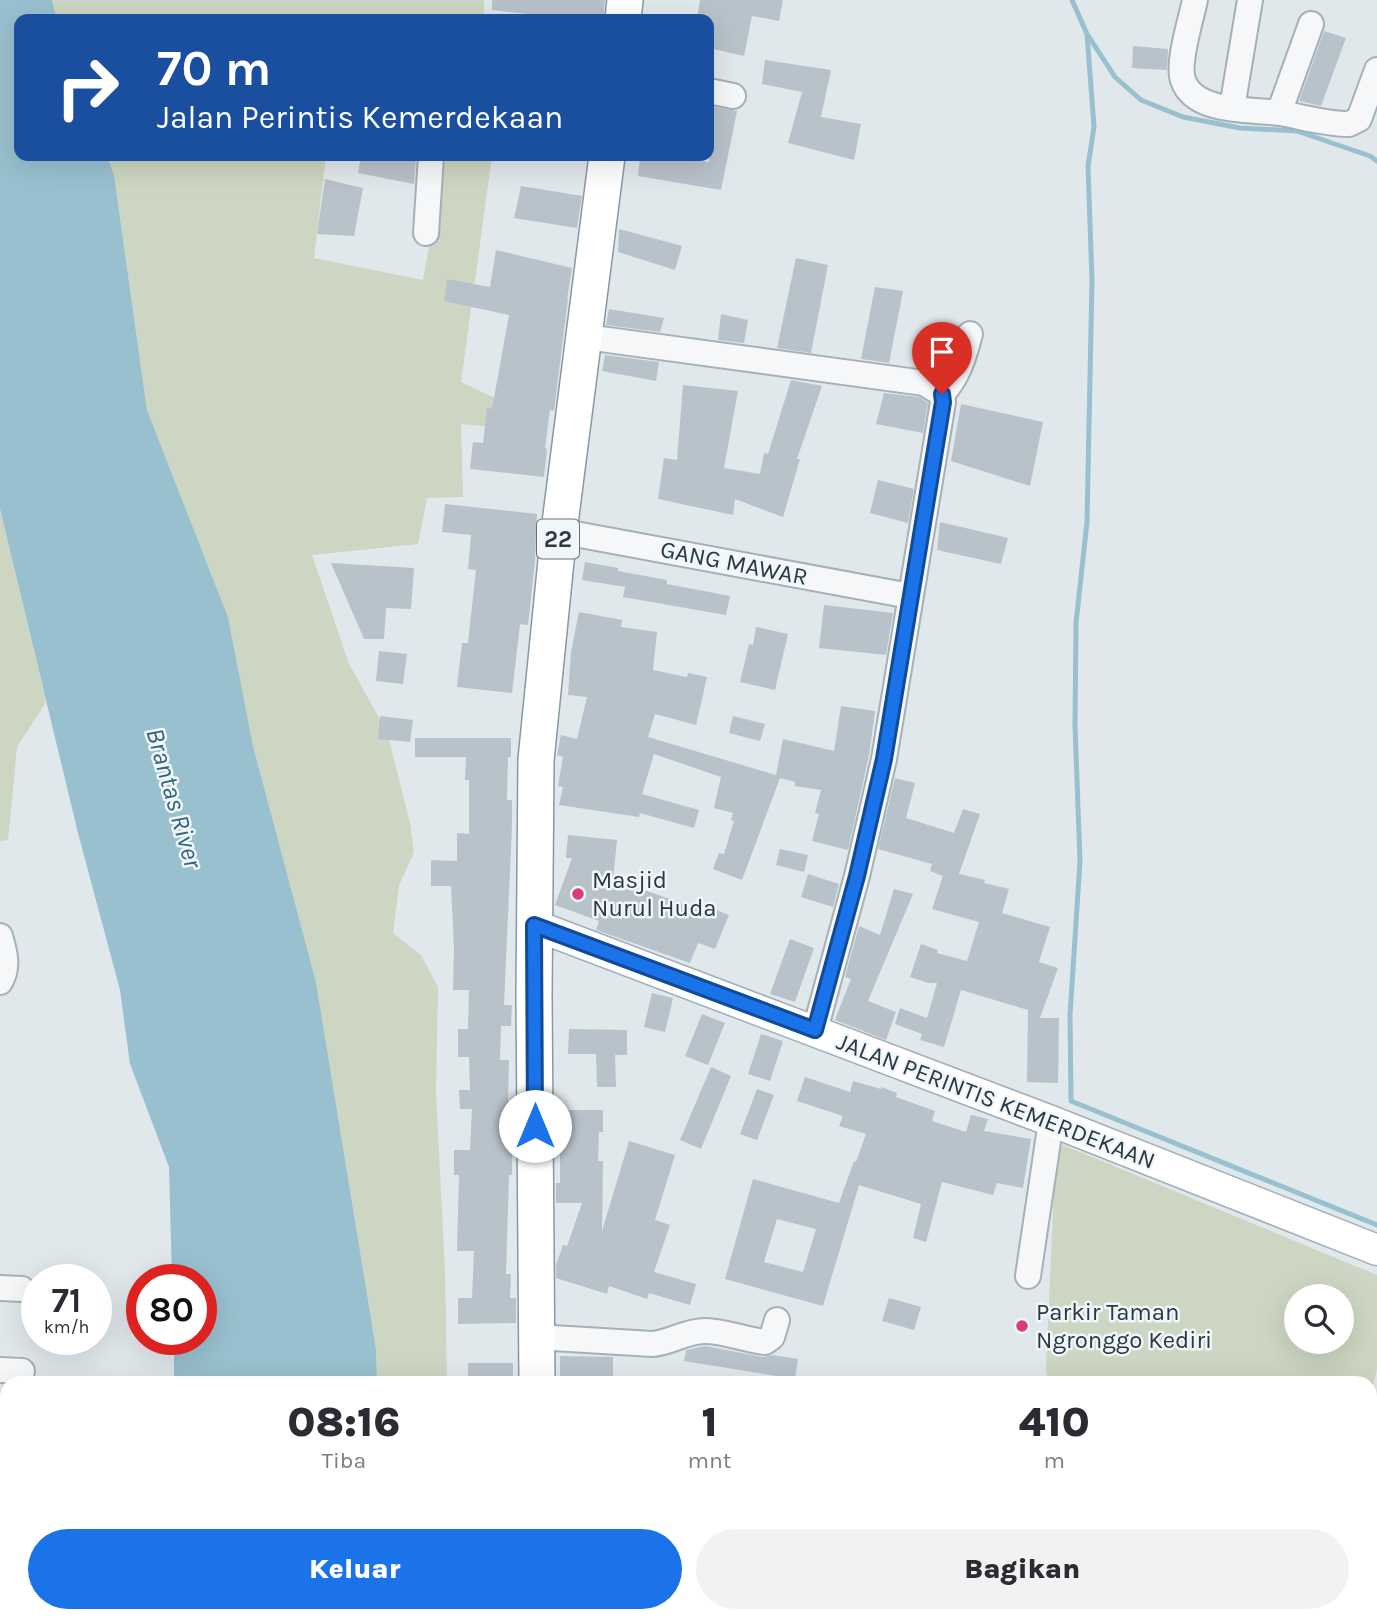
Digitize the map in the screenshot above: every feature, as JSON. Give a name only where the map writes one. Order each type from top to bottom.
[{"type":"highway","name":"22","points":[[537,1376],[534,925],[536,760],[559,531],[586,337],[606,161]]},
{"type":"main road","name":"JALAN PERINTIS KEMERDEKAAN","points":[[534,925],[815,1030],[1377,1250]]},
{"type":"street","points":[[1232,108],[1250,0]]},
{"type":"street","points":[[1195,1],[1182,75],[1184,83],[1206,102],[1338,124],[1355,123],[1361,115],[1377,69]]},
{"type":"street","points":[[1279,113],[1311,24]]},
{"type":"street","points":[[426,233],[431,161]]},
{"type":"street","points":[[942,394],[953,383],[964,358],[970,334]]},
{"type":"street","points":[[586,337],[924,383],[933,386],[942,394],[943,402],[884,759],[857,876],[815,1030]]},
{"type":"street","name":"GANG MAWAR","points":[[559,531],[910,596]]},
{"type":"street","points":[[0,936],[6,954],[6,968],[0,982]]},
{"type":"street","points":[[1028,1276],[1051,1121]]},
{"type":"street","points":[[536,1337],[652,1344],[664,1343],[681,1334],[705,1331],[765,1342],[772,1337],[777,1320]]},
{"type":"green space","points":[[52,0],[484,0],[484,14],[56,14]]},
{"type":"green space","points":[[109,161],[325,161],[314,258],[423,280],[444,161],[491,161],[461,382],[503,402],[502,428],[461,424],[463,497],[427,498],[418,544],[312,555],[349,664],[387,732],[410,823],[414,852],[399,886],[393,933],[421,955],[438,987],[436,1092],[445,1271],[447,1376],[377,1376],[376,1349],[316,982],[253,746],[228,617],[147,410],[114,175]]},
{"type":"green space","points":[[0,509],[46,702],[17,747],[8,840],[0,841]]},
{"type":"green space","points":[[1056,1142],[1377,1275],[1375,1376],[1047,1376]]},
{"type":"water","name":"Brantas River","points":[[0,0],[52,0],[56,14],[14,14],[14,161],[109,161],[114,175],[147,410],[228,617],[253,746],[316,982],[376,1349],[377,1376],[174,1376],[174,1355],[217,1355],[217,1264],[172,1264],[169,1167],[130,1064],[120,990],[78,833],[0,509]]},
{"type":"building","points":[[492,0],[605,0],[604,14],[527,14],[492,10]]},
{"type":"building","points":[[700,0],[783,0],[779,21],[752,16],[744,56],[714,49],[714,14],[698,14]]},
{"type":"building","points":[[1324,31],[1346,38],[1321,106],[1299,101]]},
{"type":"building","points":[[1133,46],[1168,49],[1167,70],[1132,68]]},
{"type":"building","points":[[765,60],[831,70],[821,117],[861,124],[854,160],[788,143],[802,92],[762,84]]},
{"type":"building","points":[[714,107],[737,111],[721,190],[638,176],[640,161],[714,161]]},
{"type":"building","points":[[360,161],[416,161],[414,184],[358,173]]},
{"type":"building","points":[[325,179],[363,188],[354,236],[317,234]]},
{"type":"building","points":[[521,186],[582,196],[577,228],[514,218]]},
{"type":"building","points":[[619,229],[682,246],[675,270],[618,252]]},
{"type":"building","points":[[496,250],[572,268],[554,411],[550,410],[544,477],[470,469],[473,442],[483,443],[487,408],[492,409],[509,315],[444,301],[447,279],[490,287]]},
{"type":"building","points":[[796,258],[828,265],[811,353],[777,348]]},
{"type":"building","points":[[875,287],[903,291],[889,363],[861,359]]},
{"type":"building","points":[[609,309],[664,318],[660,332],[606,325]]},
{"type":"building","points":[[721,314],[748,320],[744,343],[718,340]]},
{"type":"building","points":[[605,355],[659,362],[656,381],[602,371]]},
{"type":"building","points":[[791,380],[822,386],[797,459],[800,459],[783,517],[735,499],[733,515],[658,499],[664,458],[677,460],[683,385],[738,391],[724,468],[760,474],[764,453],[768,454]]},
{"type":"building","points":[[884,393],[919,397],[928,403],[923,433],[876,424]]},
{"type":"building","points":[[961,404],[1043,422],[1030,486],[951,461]]},
{"type":"building","points":[[878,480],[914,489],[908,523],[870,513]]},
{"type":"building","points":[[445,504],[537,514],[528,625],[520,624],[512,693],[457,687],[462,643],[468,643],[476,570],[468,569],[471,535],[442,532]]},
{"type":"building","points":[[940,522],[1008,538],[1001,564],[937,550]]},
{"type":"building","points":[[585,562],[667,580],[667,584],[730,596],[726,615],[623,597],[625,587],[582,580]]},
{"type":"building","points":[[331,563],[414,568],[411,609],[386,608],[384,639],[364,639]]},
{"type":"building","points":[[824,605],[893,613],[886,655],[819,648]]},
{"type":"building","points":[[579,612],[622,620],[621,627],[657,632],[653,670],[687,677],[688,673],[707,677],[696,725],[655,714],[648,737],[776,775],[783,739],[834,751],[841,706],[875,711],[869,756],[848,850],[812,841],[819,814],[815,813],[821,790],[795,786],[795,782],[780,778],[742,880],[713,869],[719,853],[724,854],[734,821],[731,820],[733,813],[714,808],[721,777],[654,754],[642,794],[699,810],[694,828],[640,813],[639,817],[559,805],[563,787],[558,786],[563,757],[557,755],[561,735],[577,739],[587,697],[568,695],[571,652]]},
{"type":"building","points":[[756,627],[788,634],[775,690],[740,682],[749,644],[753,645]]},
{"type":"building","points":[[379,651],[407,654],[403,684],[376,681]]},
{"type":"building","points":[[380,716],[413,720],[410,742],[378,739]]},
{"type":"building","points":[[733,716],[765,724],[760,741],[729,733]]},
{"type":"building","points":[[415,738],[511,738],[507,800],[512,800],[512,826],[504,1005],[512,1005],[511,1026],[501,1026],[500,1060],[509,1060],[507,1149],[512,1149],[512,1175],[509,1175],[506,1274],[511,1274],[510,1298],[516,1298],[516,1323],[458,1324],[458,1298],[472,1298],[474,1251],[457,1251],[459,1175],[454,1175],[454,1150],[470,1150],[472,1109],[460,1109],[459,1090],[470,1090],[469,1057],[458,1057],[458,1029],[468,1029],[469,990],[453,990],[451,886],[431,886],[431,860],[457,861],[457,833],[469,834],[469,780],[465,780],[466,757],[415,757]]},
{"type":"building","points":[[895,778],[915,783],[906,818],[954,833],[963,809],[980,814],[959,874],[1009,889],[1002,913],[1050,927],[1039,962],[1058,968],[1040,1018],[1059,1018],[1058,1083],[1027,1082],[1028,1010],[961,990],[944,1047],[920,1040],[922,1034],[895,1024],[900,1008],[927,1018],[937,983],[910,977],[921,944],[938,950],[937,953],[967,961],[979,922],[932,909],[943,876],[930,871],[932,864],[878,849]]},
{"type":"building","points":[[568,835],[617,840],[613,879],[712,914],[714,909],[729,915],[715,949],[698,943],[690,963],[596,930],[599,921],[555,905],[572,858],[566,858]]},
{"type":"building","points":[[780,849],[808,855],[804,872],[776,865]]},
{"type":"building","points":[[808,874],[839,884],[833,907],[801,897]]},
{"type":"building","points":[[894,889],[913,894],[868,1001],[896,1012],[886,1040],[835,1020],[851,979],[845,977],[859,926],[880,935]]},
{"type":"building","points":[[790,939],[814,948],[795,1002],[770,994]]},
{"type":"building","points":[[652,993],[673,998],[665,1032],[644,1027]]},
{"type":"building","points":[[702,1014],[725,1023],[708,1065],[685,1056]]},
{"type":"building","points":[[569,1029],[627,1030],[627,1055],[615,1055],[616,1087],[597,1087],[596,1054],[568,1054]]},
{"type":"building","points":[[761,1034],[783,1041],[770,1081],[748,1074]]},
{"type":"building","points":[[711,1067],[731,1076],[701,1149],[680,1140]]},
{"type":"building","points":[[805,1077],[850,1092],[853,1081],[897,1093],[896,1097],[935,1111],[932,1121],[966,1132],[971,1115],[988,1119],[984,1131],[1031,1139],[1023,1188],[997,1183],[993,1195],[942,1182],[926,1242],[913,1238],[921,1204],[859,1185],[823,1306],[725,1279],[753,1179],[839,1203],[854,1161],[856,1162],[866,1134],[839,1126],[843,1116],[797,1101]],"holes":[[[777,1219],[816,1229],[803,1272],[764,1262]]]},
{"type":"building","points":[[757,1089],[774,1095],[757,1140],[740,1134]]},
{"type":"building","points":[[555,1110],[603,1110],[603,1132],[599,1132],[598,1161],[603,1161],[602,1231],[629,1141],[675,1155],[655,1220],[670,1225],[654,1272],[696,1284],[690,1305],[649,1293],[647,1299],[609,1286],[607,1294],[556,1278],[556,1265],[563,1245],[567,1246],[582,1203],[556,1203],[556,1183],[560,1183],[560,1131],[555,1131]]},
{"type":"building","points":[[889,1298],[921,1307],[914,1330],[882,1321]]},
{"type":"building","points":[[705,1346],[763,1357],[773,1355],[798,1359],[795,1376],[776,1376],[684,1361],[686,1350]]},
{"type":"building","points":[[560,1356],[613,1357],[613,1376],[560,1376]]},
{"type":"building","points":[[468,1363],[513,1363],[513,1376],[468,1376]]},
{"type":"waterway","points":[[1072,0],[1087,34],[1115,77],[1141,100],[1183,117],[1240,128],[1297,131],[1370,156],[1377,161]]},
{"type":"waterway","points":[[1087,34],[1094,127],[1088,166],[1092,280],[1087,522],[1076,623],[1075,725],[1080,861],[1070,1015],[1071,1101],[1377,1225]]},
{"type":"place","name":"Masjid Nurul Huda","points":[[578,894]]},
{"type":"place","name":"Parkir Taman Ngronggo Kediri","points":[[1022,1326]]},
{"type":"route","points":[[535,1126],[534,925],[815,1030],[857,876],[884,759],[943,402],[942,394]]}]
